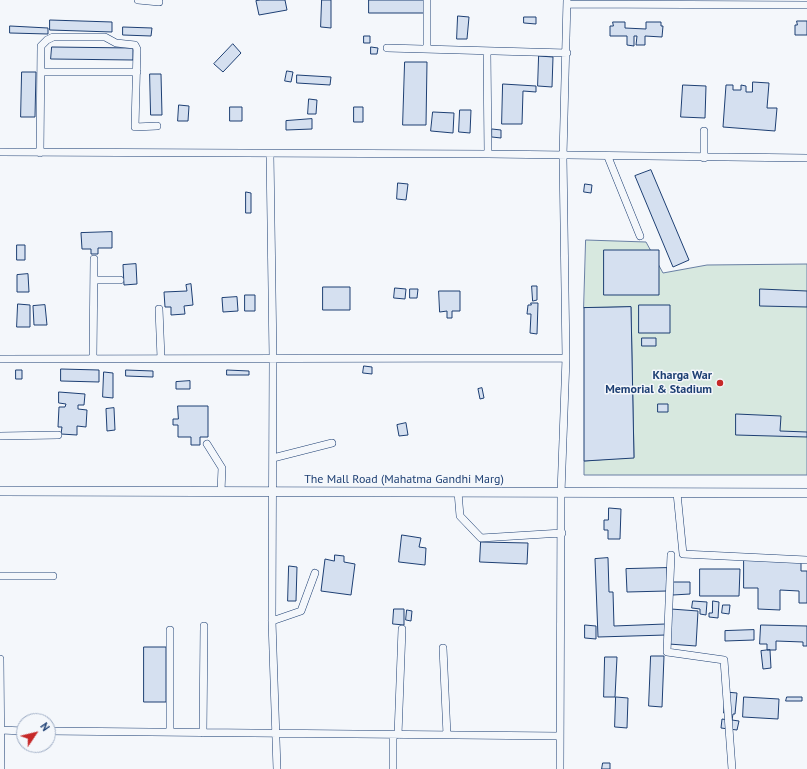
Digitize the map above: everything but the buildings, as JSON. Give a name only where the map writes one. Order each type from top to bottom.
[{"type":"street","points":[[138,0],[159,2]]},
{"type":"street","points":[[427,0],[427,49]]},
{"type":"street","points":[[560,769],[561,493],[566,358],[563,156],[567,53],[567,2],[807,5]]},
{"type":"street","points":[[40,153],[42,72],[41,46],[53,37],[105,37],[116,43],[135,45],[137,50],[135,127],[157,126]]},
{"type":"street","points":[[387,48],[567,53]]},
{"type":"street","points":[[487,50],[488,154]]},
{"type":"street","points":[[42,72],[137,72]]},
{"type":"street","points":[[704,131],[704,158]]},
{"type":"street","points":[[0,152],[488,154],[608,157],[807,158]]},
{"type":"street","points":[[270,154],[273,358],[272,621],[277,769]]},
{"type":"street","points":[[608,157],[640,236]]},
{"type":"street","points":[[93,358],[94,259]]},
{"type":"street","points":[[94,280],[120,280]]},
{"type":"street","points":[[159,309],[161,358]]},
{"type":"street","points":[[0,359],[566,358]]},
{"type":"street","points":[[0,436],[58,435]]},
{"type":"street","points":[[273,458],[332,443]]},
{"type":"street","points":[[207,444],[222,468],[221,491]]},
{"type":"street","name":"The Mall Road (Mahatma Gandhi Marg)","points":[[0,491],[807,493]]},
{"type":"street","points":[[458,492],[460,516],[481,538],[562,532]]},
{"type":"street","points":[[677,493],[683,554],[807,560]]},
{"type":"street","points":[[671,556],[667,652],[724,660],[732,769]]},
{"type":"street","points":[[272,621],[301,611],[315,573]]},
{"type":"street","points":[[0,576],[53,576]]},
{"type":"street","points":[[203,733],[204,626]]},
{"type":"street","points":[[393,769],[402,629]]},
{"type":"street","points":[[170,630],[170,732]]},
{"type":"street","points":[[443,648],[447,735]]},
{"type":"street","points":[[0,659],[1,769]]},
{"type":"street","points":[[0,730],[16,731]]},
{"type":"street","points":[[56,731],[560,736]]},
{"type":"shaded area","name":"Kharga War Memorial & Stadium","points":[[586,240],[646,242],[663,273],[707,265],[807,264],[807,475],[584,475],[584,461],[634,457],[631,307],[584,308]]},
{"type":"place","name":"Kharga War Memorial & Stadium","points":[[720,383]]}]
